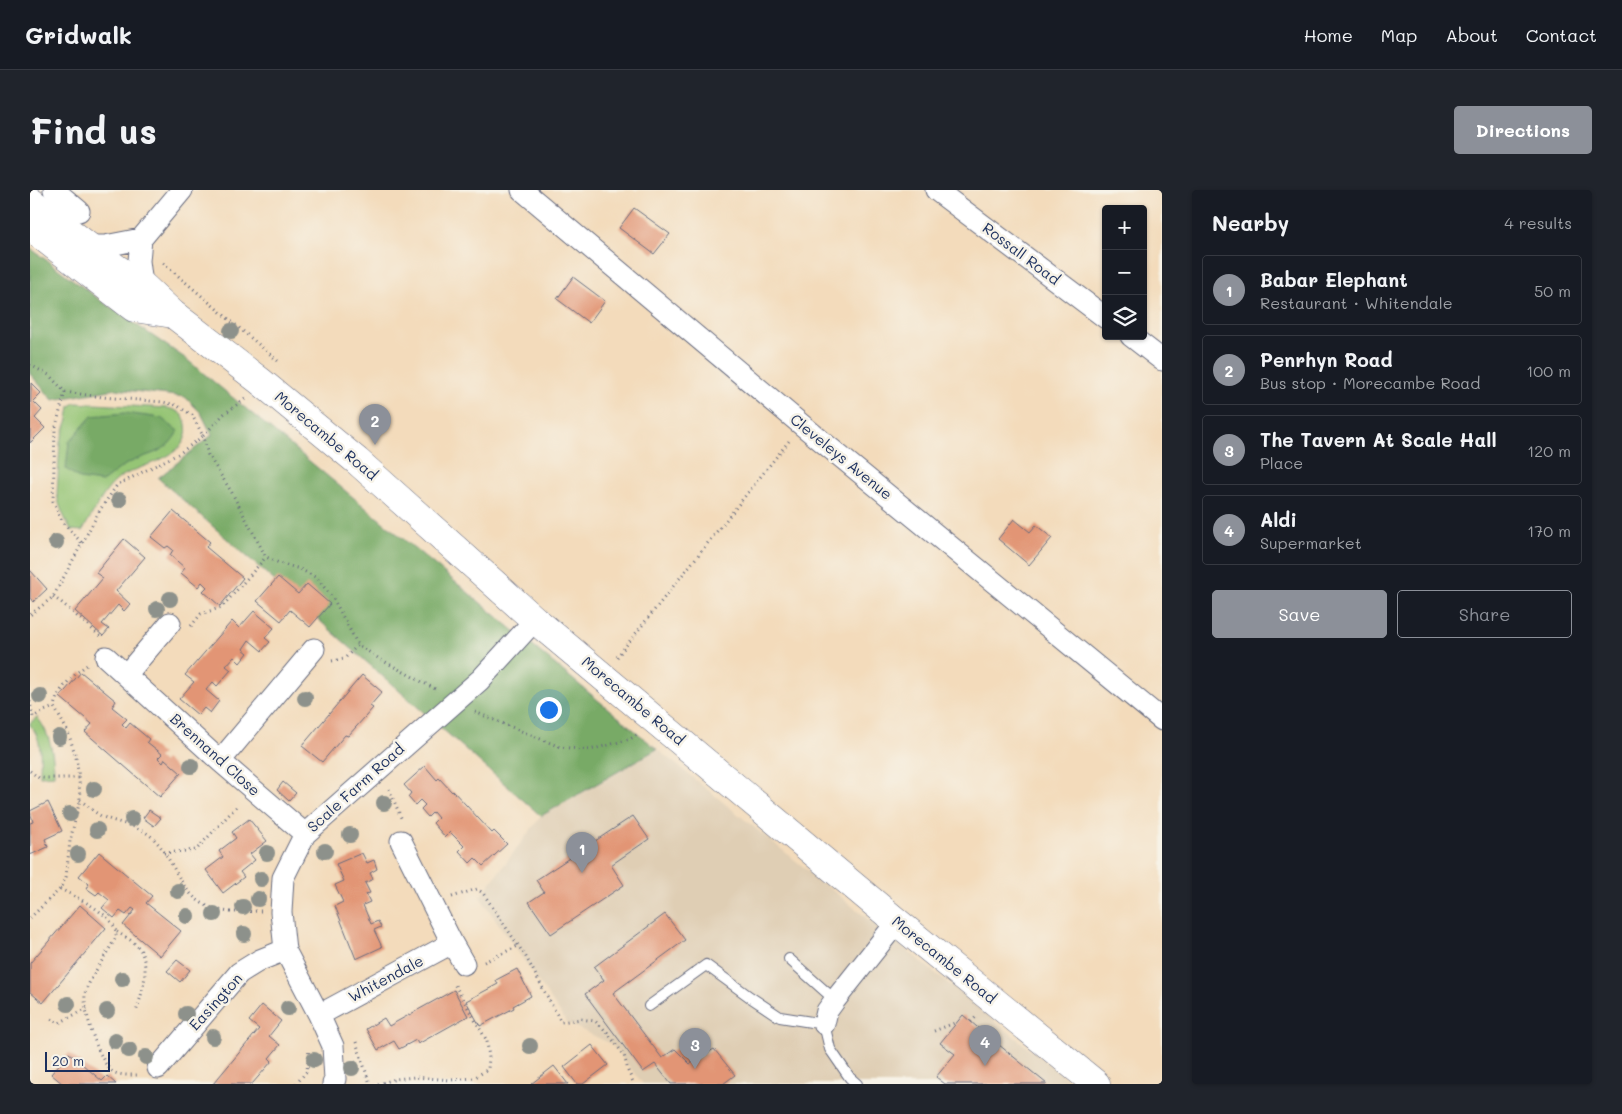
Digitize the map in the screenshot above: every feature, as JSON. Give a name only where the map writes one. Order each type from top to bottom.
[{"type":"main road","name":"Morecambe Road","points":[[30,201],[86,246],[142,284],[174,314],[357,460],[535,620],[897,922],[1096,1084]]},
{"type":"main road","name":"Morecambe Road","points":[[30,227],[134,308],[174,314]]},
{"type":"street","points":[[54,190],[79,211]]},
{"type":"street","points":[[142,284],[139,261],[141,238],[182,190]]},
{"type":"street","name":"Cleveleys Avenue","points":[[522,190],[802,425],[1162,720]]},
{"type":"street","name":"Rossall Road","points":[[936,190],[1102,315]]},
{"type":"street","points":[[86,246],[105,246],[141,238]]},
{"type":"street","points":[[1136,340],[1162,360]]},
{"type":"street","name":"Scale Farm Road","points":[[333,1084],[335,1078],[333,1046],[285,950],[281,912],[283,878],[305,834],[480,680],[535,620]]},
{"type":"street","points":[[126,675],[170,623]]},
{"type":"street","points":[[220,761],[314,649]]},
{"type":"street","name":"Brennand Close","points":[[106,657],[220,761],[305,834]]},
{"type":"street","points":[[401,840],[465,967]]},
{"type":"street","points":[[824,1024],[827,1011],[834,1000],[897,922]]},
{"type":"street","name":"Whitendale","points":[[319,1015],[452,943]]},
{"type":"street","name":"Easington","points":[[158,1068],[239,973],[260,960],[285,950]]},
{"type":"lane","points":[[789,959],[834,1000]]},
{"type":"lane","points":[[649,1006],[706,965],[780,1017],[824,1024],[830,1049],[850,1078],[857,1084]]},
{"type":"path","points":[[161,259],[163,266],[278,361],[274,366]]},
{"type":"path","points":[[30,365],[49,375],[65,392],[176,405],[192,414],[203,436],[208,455],[232,491],[266,556],[279,563],[300,569],[317,578],[334,600],[358,645],[443,693]]},
{"type":"path","points":[[65,392],[55,430],[53,501],[63,523],[82,543]]},
{"type":"path","points":[[30,615],[53,597],[100,510],[117,485],[180,453],[203,436],[224,414],[248,398]]},
{"type":"path","points":[[602,676],[802,425]]},
{"type":"path","points":[[170,623],[184,635],[201,614],[222,607],[266,556]]},
{"type":"path","points":[[30,701],[32,718],[54,707],[58,694],[78,672],[111,653],[109,643],[62,602],[53,597]]},
{"type":"path","points":[[30,918],[60,889],[66,877],[70,841],[80,800],[76,757],[68,732],[54,707]]},
{"type":"path","points":[[468,708],[560,748],[590,750],[630,739],[659,723]]},
{"type":"path","points":[[376,770],[388,786],[402,820],[401,840]]},
{"type":"path","points":[[30,771],[39,778],[79,778]]},
{"type":"path","points":[[164,853],[196,850],[231,814],[252,788]]},
{"type":"path","points":[[80,800],[100,815],[141,830],[154,840],[189,892],[198,902],[219,910],[281,912]]},
{"type":"path","points":[[60,889],[91,906],[112,923],[116,932],[115,940],[85,993],[92,1033],[102,1059],[108,1068],[115,1073],[151,1074],[158,1068]]},
{"type":"path","points":[[434,908],[450,898],[476,889],[483,893],[526,957],[561,1022],[581,1019],[595,1020],[607,1032],[624,1055],[634,1084]]},
{"type":"path","points":[[116,932],[131,940],[141,950],[145,984],[136,1012]]},
{"type":"path","points":[[378,1084],[396,1079],[415,1077],[451,1080],[474,1078],[488,1069],[487,1041],[450,978],[465,967],[518,946]]},
{"type":"path","points":[[51,1019],[58,1023],[87,1008]]},
{"type":"path","points":[[296,1084],[307,1071],[311,1030],[319,1015]]},
{"type":"path","points":[[934,1032],[957,1022]]},
{"type":"path","points":[[451,1080],[454,1084]]},
{"type":"shaded area","points":[[657,749],[1073,1084],[643,1084],[611,1044],[567,1023],[480,897],[541,816]]},
{"type":"green space","points":[[30,248],[103,302],[185,358],[657,749],[541,816],[158,478],[212,435],[201,413],[185,397],[116,389],[53,400],[30,374]]},
{"type":"green space","points":[[75,403],[167,408],[179,413],[186,424],[186,436],[181,446],[161,459],[126,474],[117,480],[102,497],[82,531],[71,530],[64,517],[57,494],[60,442],[68,419],[70,406]]},
{"type":"green space","points":[[125,413],[161,418],[178,431],[169,444],[158,451],[127,464],[102,482],[80,479],[66,469],[69,442],[92,416]]},
{"type":"green space","points":[[37,717],[45,730],[50,744],[54,775],[40,776],[39,743],[30,725]]},
{"type":"building","points":[[634,208],[670,234],[654,254],[619,228]]},
{"type":"building","points":[[573,277],[605,301],[589,323],[557,299]]},
{"type":"building","points":[[31,383],[41,393],[33,401],[42,410],[35,418],[45,428],[30,443]]},
{"type":"building","points":[[173,511],[210,542],[206,547],[243,578],[220,606],[203,591],[207,587],[202,582],[198,587],[181,573],[185,568],[170,555],[173,550],[168,546],[165,548],[151,537]]},
{"type":"building","points":[[1014,519],[1030,532],[1036,525],[1052,538],[1029,565],[998,539]]},
{"type":"building","points":[[124,539],[145,557],[116,591],[130,604],[124,611],[118,605],[102,624],[109,629],[103,636],[75,611],[103,578],[96,573]]},
{"type":"building","points":[[30,570],[47,589],[33,602],[30,598]]},
{"type":"building","points":[[278,577],[298,594],[307,584],[330,604],[310,627],[290,610],[281,621],[257,601]]},
{"type":"building","points":[[254,611],[274,628],[265,638],[270,642],[262,651],[249,640],[243,649],[248,653],[240,663],[234,657],[226,666],[231,670],[217,686],[213,682],[206,690],[219,701],[210,713],[204,708],[198,715],[179,699],[194,682],[185,675],[232,621],[239,628]]},
{"type":"building","points":[[81,672],[116,701],[112,707],[127,719],[122,724],[126,728],[130,723],[149,739],[147,742],[162,754],[158,758],[163,763],[165,759],[181,773],[160,797],[85,732],[92,724],[60,697]]},
{"type":"building","points":[[362,675],[382,692],[370,706],[373,708],[348,736],[345,735],[322,762],[302,746]]},
{"type":"building","points":[[425,766],[437,780],[439,778],[453,791],[492,833],[494,831],[507,844],[483,866],[475,858],[470,863],[459,851],[464,846],[450,832],[445,837],[433,823],[438,818],[433,812],[428,817],[421,809],[425,805],[420,800],[415,805],[408,797],[411,793],[404,785]]},
{"type":"building","points":[[283,782],[296,793],[289,801],[277,790]]},
{"type":"building","points":[[48,802],[62,831],[45,839],[48,847],[30,855],[30,823],[33,822],[30,811]]},
{"type":"building","points":[[149,810],[161,818],[154,826],[143,818]]},
{"type":"building","points":[[633,816],[649,839],[611,865],[624,885],[551,934],[529,902],[544,892],[536,880]]},
{"type":"building","points":[[249,819],[267,841],[250,854],[255,860],[240,872],[244,877],[223,893],[206,870],[223,857],[219,851],[236,838],[232,832]]},
{"type":"building","points":[[99,852],[152,896],[146,903],[181,931],[160,956],[123,925],[135,910],[132,908],[126,915],[120,911],[114,918],[102,908],[109,900],[99,892],[96,895],[86,888],[89,884],[79,876]]},
{"type":"building","points":[[362,853],[367,863],[374,860],[377,869],[370,873],[373,879],[365,883],[370,893],[366,894],[370,902],[363,905],[371,924],[378,921],[381,927],[374,930],[382,947],[356,959],[335,906],[343,902],[335,885],[344,881],[336,864]]},
{"type":"building","points":[[80,905],[106,928],[43,1003],[30,992],[30,963]]},
{"type":"building","points":[[665,914],[685,940],[613,993],[662,1058],[675,1049],[690,1064],[714,1049],[735,1075],[723,1084],[671,1084],[655,1064],[643,1072],[585,994],[604,980],[594,967]]},
{"type":"building","points":[[177,960],[190,970],[180,982],[167,971]]},
{"type":"building","points":[[517,969],[531,996],[513,1006],[514,1008],[480,1026],[466,1001],[498,984],[496,980]]},
{"type":"building","points":[[454,990],[468,1016],[418,1044],[416,1040],[399,1049],[394,1041],[378,1050],[366,1029],[384,1018],[389,1026]]},
{"type":"building","points":[[262,1005],[281,1021],[269,1036],[280,1045],[269,1058],[272,1061],[252,1084],[213,1084],[259,1029],[249,1021]]},
{"type":"building","points":[[963,1015],[1047,1084],[945,1084],[936,1077],[955,1054],[940,1043]]},
{"type":"building","points":[[592,1045],[608,1065],[583,1084],[577,1084],[564,1067]]},
{"type":"building","points":[[69,1053],[102,1081],[107,1076],[116,1084],[63,1084],[51,1074]]},
{"type":"building","points":[[554,1066],[568,1084],[531,1084]]},
{"type":"place","name":"Penrhyn Road","points":[[375,445]]},
{"type":"place","name":"Babar Elephant","points":[[582,873]]},
{"type":"place","name":"Aldi","points":[[985,1066]]},
{"type":"place","name":"The Tavern At Scale Hall","points":[[695,1069]]}]
